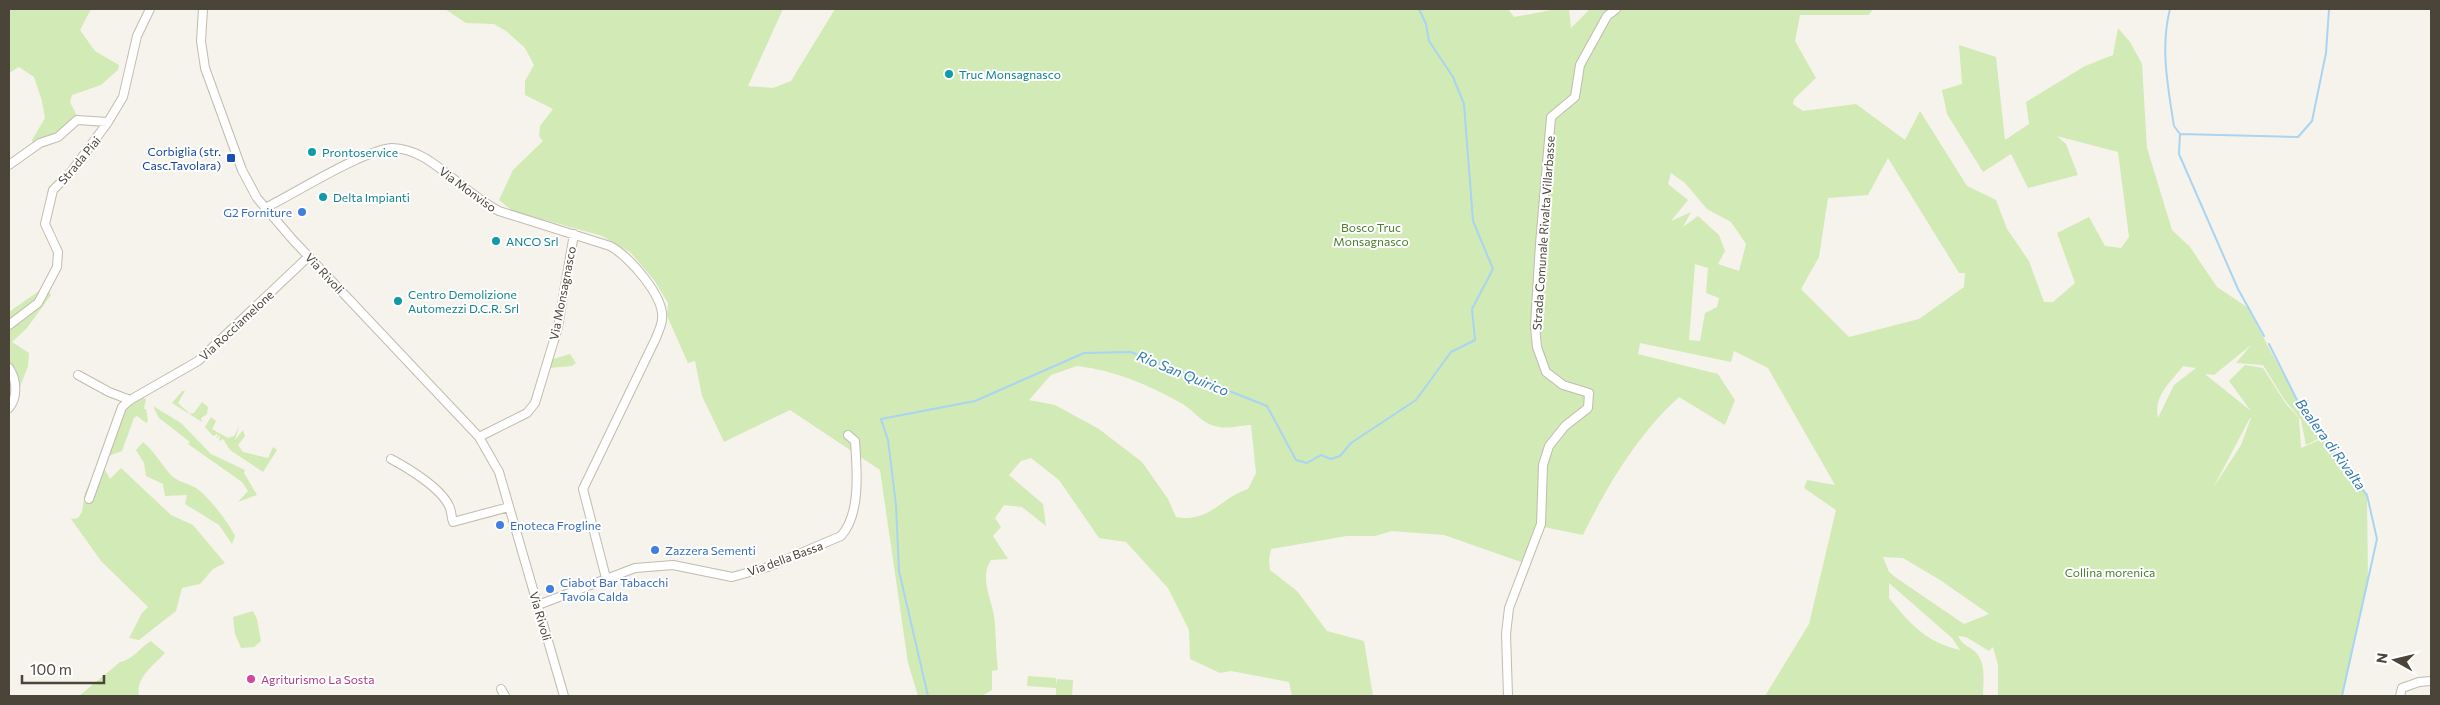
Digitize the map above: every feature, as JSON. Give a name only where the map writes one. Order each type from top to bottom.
[{"type":"street","name":"Strada Piai","points":[[9,325],[38,303],[57,267],[58,252],[45,224],[53,190],[72,172],[108,122],[123,97],[137,36],[150,9]]},
{"type":"street","name":"Via Rivoli","points":[[203,9],[201,40],[205,68],[250,187],[265,208],[478,437],[499,472],[564,696]]},
{"type":"street","name":"Strada Comunale Rivalta Villarbasse","points":[[1508,696],[1506,634],[1509,608],[1541,524],[1543,465],[1549,446],[1565,426],[1588,408],[1589,393],[1563,385],[1546,372],[1537,347],[1535,326],[1539,253],[1551,117],[1575,96],[1580,65],[1606,16],[1616,9]]},
{"type":"street","points":[[9,165],[40,143],[58,137],[77,120],[108,122]]},
{"type":"street","name":"Via Monviso","points":[[265,208],[368,154],[392,148],[407,150],[423,157],[484,204],[499,212],[574,234],[621,252],[658,297],[662,318],[656,338],[582,489],[606,578]]},
{"type":"street","name":"Via Monsagnasco","points":[[478,437],[527,413],[535,403],[558,327],[574,234]]},
{"type":"street","name":"Via Rocciamelone","points":[[89,499],[122,407],[130,400],[198,361],[309,256]]},
{"type":"street","points":[[9,368],[16,387],[15,400],[9,408]]},
{"type":"street","points":[[78,375],[103,389],[130,400]]},
{"type":"street","name":"Via della Bassa","points":[[538,605],[635,568],[673,565],[732,577],[768,567],[841,536],[849,527],[858,482],[855,441],[848,434]]},
{"type":"street","points":[[391,459],[412,470],[442,497],[449,505],[453,522],[509,507]]},
{"type":"street","points":[[2400,696],[2402,688],[2419,682],[2431,681]]},
{"type":"street","points":[[501,689],[506,696]]},
{"type":"green space","points":[[9,9],[91,9],[80,30],[95,51],[119,65],[118,70],[101,85],[72,95],[70,102],[77,116],[57,136],[33,144],[32,140],[45,118],[42,101],[34,77],[19,67],[9,73]]},
{"type":"green space","name":"Bosco Truc Monsagnasco","points":[[445,9],[783,9],[748,86],[773,88],[791,81],[835,9],[1508,9],[1514,17],[1557,9],[1569,9],[1571,28],[1590,9],[1873,9],[1869,15],[1800,15],[1795,41],[1816,78],[1794,99],[1793,104],[1803,111],[1856,104],[1905,140],[1920,111],[1967,186],[1996,200],[2007,229],[2029,261],[2044,302],[2053,302],[2075,283],[2057,233],[2089,217],[2105,246],[2121,248],[2129,237],[2118,152],[2057,136],[2066,144],[2078,175],[2028,188],[2011,154],[1983,172],[1947,114],[1942,90],[1962,84],[1959,45],[1996,57],[2005,140],[2029,124],[2026,102],[2085,66],[2113,55],[2118,28],[2130,42],[2142,64],[2147,148],[2172,230],[2190,247],[2217,287],[2247,307],[2299,404],[2324,436],[2306,445],[2301,420],[2284,399],[2263,365],[2236,363],[2251,345],[2214,375],[2205,374],[2251,411],[2229,381],[2245,365],[2263,368],[2286,404],[2299,418],[2301,448],[2326,437],[2367,495],[2368,583],[2342,696],[1998,696],[1998,665],[1993,647],[1989,651],[1966,637],[1958,636],[1981,659],[1984,675],[1983,696],[1765,696],[1809,624],[1836,510],[1804,488],[1807,480],[1835,485],[1768,368],[1734,351],[1731,362],[1640,343],[1638,354],[1718,374],[1735,400],[1725,425],[1679,397],[1650,427],[1637,444],[1602,498],[1583,535],[1544,527],[1527,564],[1444,535],[1392,531],[1375,536],[1347,536],[1271,549],[1270,570],[1297,591],[1327,631],[1364,641],[1373,696],[1292,696],[1289,682],[1231,671],[1220,673],[1190,659],[1189,630],[1168,588],[1126,542],[1099,538],[1059,480],[1031,458],[1021,461],[1009,475],[1043,504],[1046,526],[1022,507],[1004,505],[995,518],[1001,527],[993,536],[1008,559],[991,560],[986,575],[986,583],[994,616],[998,670],[992,671],[992,690],[982,696],[918,696],[908,663],[880,470],[790,410],[724,442],[702,396],[695,361],[688,363],[667,316],[668,303],[654,280],[630,252],[602,236],[513,211],[499,200],[513,170],[543,141],[539,136],[540,126],[553,109],[525,95],[525,81],[534,65],[525,48],[506,31],[494,24],[466,23]],"holes":[[[1888,158],[1959,273],[1965,273],[1964,287],[1919,319],[1849,337],[1801,289],[1819,257],[1828,198],[1868,195]],[[1671,173],[1685,183],[1707,209],[1731,222],[1746,244],[1739,271],[1718,264],[1725,251],[1719,235],[1698,216],[1683,227],[1691,212],[1671,221],[1688,200],[1668,184]],[[1695,264],[1708,268],[1706,293],[1719,298],[1717,307],[1705,313],[1700,341],[1689,340]],[[1077,366],[1118,375],[1144,384],[1169,396],[1186,406],[1208,424],[1227,428],[1251,425],[1256,473],[1248,489],[1238,493],[1214,509],[1198,516],[1188,518],[1176,517],[1168,499],[1142,462],[1099,429],[1055,405],[1029,400],[1051,375]],[[2183,366],[2196,368],[2174,385],[2158,418],[2158,403],[2164,390]],[[2250,418],[2251,418],[2241,445],[2213,488]],[[1883,557],[1903,558],[1940,580],[1989,614],[1964,624],[1889,572]],[[1889,583],[1952,638],[1960,650],[1948,647],[1928,637],[1912,624],[1889,598]]]},
{"type":"green space","points":[[46,286],[51,295],[27,328],[12,342],[29,353],[28,366],[9,415],[9,312]]},
{"type":"green space","points":[[570,354],[576,363],[572,366],[549,368],[550,360]]},
{"type":"green space","points":[[182,391],[185,391],[178,403],[190,414],[194,413],[202,402],[208,407],[207,414],[201,418],[202,422],[172,403]]},
{"type":"green space","points":[[141,397],[146,399],[144,409],[146,409],[148,421],[146,423],[137,416],[134,418],[122,451],[106,457],[123,409]]},
{"type":"green space","points":[[153,406],[181,423],[211,454],[245,470],[244,473],[257,495],[238,502],[248,491],[242,482],[188,444],[190,442],[159,418]]},
{"type":"green space","points":[[211,417],[216,421],[212,429],[228,438],[234,436],[239,426],[235,440],[243,430],[245,436],[238,445],[243,452],[268,458],[273,447],[277,450],[263,472],[230,450],[223,439],[219,441],[220,435],[216,439],[218,434],[213,436],[205,427]]},
{"type":"green space","points":[[143,442],[167,471],[179,481],[197,489],[210,501],[228,523],[235,536],[232,544],[219,525],[185,504],[187,495],[165,496],[163,484],[146,476],[144,463],[136,450]]},
{"type":"green space","points":[[100,461],[110,479],[121,468],[171,515],[193,525],[225,563],[213,569],[200,584],[182,588],[176,611],[139,640],[129,638],[142,613],[148,607],[101,561],[71,519],[78,518],[82,512],[85,493]]},
{"type":"green space","points":[[253,611],[257,619],[261,641],[254,647],[241,648],[235,634],[233,617]]},
{"type":"green space","points":[[151,641],[165,653],[143,678],[140,683],[139,696],[79,696],[120,662],[129,659]]},
{"type":"green space","points":[[1028,676],[1056,678],[1056,685],[1057,679],[1073,680],[1072,696],[1056,696],[1056,688],[1027,686]]},
{"type":"waterway","name":"Rio San Quirico","points":[[928,696],[899,571],[896,505],[888,440],[881,419],[975,401],[1084,353],[1131,352],[1267,406],[1296,460],[1307,463],[1321,455],[1331,459],[1340,456],[1351,443],[1416,400],[1451,352],[1475,340],[1472,309],[1493,269],[1473,221],[1464,104],[1453,77],[1429,41],[1426,24],[1419,9]]},
{"type":"waterway","name":"Bealera di Rivalta","points":[[2170,9],[2165,53],[2174,126],[2180,134],[2179,154],[2238,289],[2264,336]]},
{"type":"waterway","points":[[2180,134],[2298,137],[2312,121],[2326,53],[2329,9]]},
{"type":"waterway","name":"Bealera di Rivalta","points":[[2269,344],[2298,402],[2310,413],[2337,458],[2367,495],[2377,539],[2342,696]]},
{"type":"place","name":"Truc Monsagnasco","points":[[949,74]]},
{"type":"place","name":"Prontoservice","points":[[312,152]]},
{"type":"place","name":"Corbiglia (str. Casc.Tavolara)","points":[[231,158]]},
{"type":"place","name":"Delta Impianti","points":[[323,197]]},
{"type":"place","name":"G2 Forniture","points":[[302,212]]},
{"type":"place","name":"ANCO Srl","points":[[496,241]]},
{"type":"place","name":"Centro Demolizione Automezzi D.C.R. Srl","points":[[398,301]]},
{"type":"place","name":"Enoteca Frogline","points":[[500,525]]},
{"type":"place","name":"Zazzera Sementi","points":[[655,550]]},
{"type":"place","name":"Ciabot Bar Tabacchi Tavola Calda","points":[[550,589]]},
{"type":"place","name":"Agriturismo La Sosta","points":[[251,679]]},
{"type":"park label","name":"Collina morenica","points":[[2110,572]]}]
